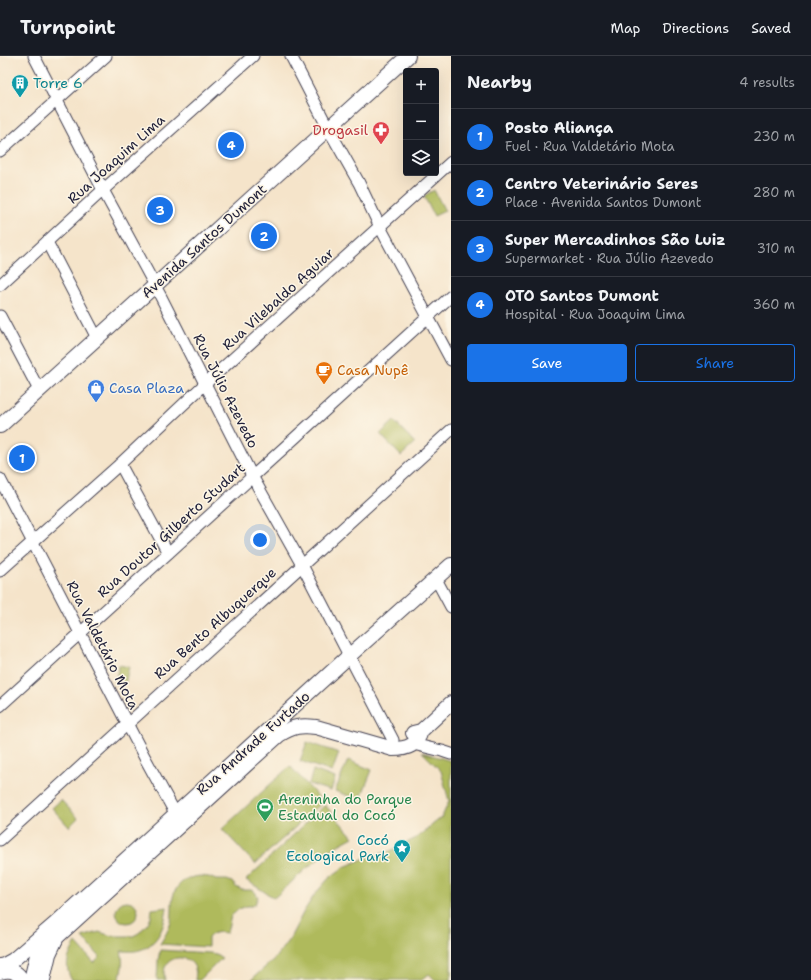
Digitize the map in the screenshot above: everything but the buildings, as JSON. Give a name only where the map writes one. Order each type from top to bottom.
[{"type":"main road","name":"Avenida Santos Dumont","points":[[0,426],[408,56]]},
{"type":"main road","name":"Rua Andrade Furtado","points":[[56,923],[178,818],[292,708],[451,565]]},
{"type":"main road","points":[[292,708],[294,714],[299,717],[322,721],[392,740],[399,740],[405,739],[412,734],[421,731],[451,703]]},
{"type":"main road","points":[[322,721],[340,734],[369,733]]},
{"type":"main road","points":[[43,980],[49,954],[57,938],[178,818],[279,734],[290,728],[301,726],[316,727],[393,749],[401,749],[413,744],[418,739],[421,731]]},
{"type":"main road","points":[[0,966],[13,960],[56,923]]},
{"type":"main road","points":[[31,980],[42,940],[47,932],[56,923]]},
{"type":"main road","points":[[0,972],[8,970],[14,972],[19,975],[22,980]]},
{"type":"street","name":"Rua Júlio Azevedo","points":[[34,56],[206,384],[252,476],[302,565],[392,740]]},
{"type":"street","points":[[0,151],[106,56]]},
{"type":"street","name":"Rua Joaquim Lima","points":[[0,285],[103,190],[253,56]]},
{"type":"street","points":[[291,56],[451,360]]},
{"type":"street","name":"Rua Vilebaldo Aguiar","points":[[0,571],[120,464],[451,162]]},
{"type":"street","points":[[47,242],[97,338]]},
{"type":"street","name":"Rua Doutor Gilberto Studart","points":[[0,706],[451,296]]},
{"type":"street","points":[[0,316],[39,390]]},
{"type":"street","name":"Rua Bento Albuquerque","points":[[0,840],[451,430]]},
{"type":"street","points":[[120,464],[168,553]]},
{"type":"street","name":"Rua Valdetário Mota","points":[[0,479],[145,758],[178,818]]},
{"type":"street","points":[[436,579],[451,607]]},
{"type":"street","points":[[413,744],[451,754]]},
{"type":"green space","points":[[434,190],[445,211],[434,216],[424,196]]},
{"type":"green space","points":[[394,421],[415,443],[401,456],[380,434]]},
{"type":"green space","points":[[119,665],[129,667],[125,684],[115,682]]},
{"type":"green space","points":[[307,742],[339,753],[332,772],[300,761]]},
{"type":"green space","name":"Cocó Ecological Park","points":[[422,752],[451,761],[451,980],[435,980],[429,974],[422,980],[251,980],[275,958],[290,938],[315,894],[329,878],[344,867],[363,859],[390,851],[416,838],[442,817],[449,801],[441,771]]},
{"type":"green space","points":[[348,760],[372,770],[360,800],[335,791]]},
{"type":"green space","name":"Areninha do Parque Estadual do Cocó","points":[[290,766],[323,802],[255,864],[222,829]]},
{"type":"green space","points":[[313,770],[335,778],[331,791],[309,784]]},
{"type":"green space","points":[[61,800],[78,818],[69,827],[52,808]]},
{"type":"green space","points":[[325,805],[353,837],[331,849],[274,898],[246,880]]},
{"type":"green space","points":[[201,876],[216,880],[227,880],[242,890],[251,890],[255,892],[258,897],[255,904],[239,909],[231,916],[227,933],[219,932],[212,934],[208,938],[208,947],[160,944],[170,925],[172,903],[175,891],[185,880]]},
{"type":"green space","points":[[127,901],[135,904],[138,912],[135,920],[127,923],[119,920],[116,912],[119,904]]},
{"type":"green space","points":[[167,907],[163,927],[152,943],[138,951],[121,951],[122,966],[119,980],[71,979],[67,965],[71,952],[76,943],[94,963],[100,957],[82,937],[99,932],[112,936],[133,936],[139,933],[148,923],[151,917],[152,909]]},
{"type":"green space","points":[[160,950],[210,953],[216,954],[222,958],[200,980],[195,980],[195,970],[192,963],[186,959],[173,959],[167,964],[164,970],[165,980],[157,980]]},
{"type":"place","name":"Torre 6","points":[[20,98]]},
{"type":"place","name":"OTO Santos Dumont","points":[[231,145]]},
{"type":"place","name":"Drogasil","points":[[381,145]]},
{"type":"place","name":"Super Mercadinhos São Luiz","points":[[160,210]]},
{"type":"place","name":"Centro Veterinário Seres","points":[[264,236]]},
{"type":"place","name":"Casa Nupê","points":[[324,385]]},
{"type":"place","name":"Casa Plaza","points":[[96,403]]},
{"type":"place","name":"Posto Aliança","points":[[22,458]]},
{"type":"place","name":"Areninha do Parque Estadual do Cocó","points":[[265,822]]},
{"type":"place","name":"Cocó Ecological Park","points":[[402,863]]}]
